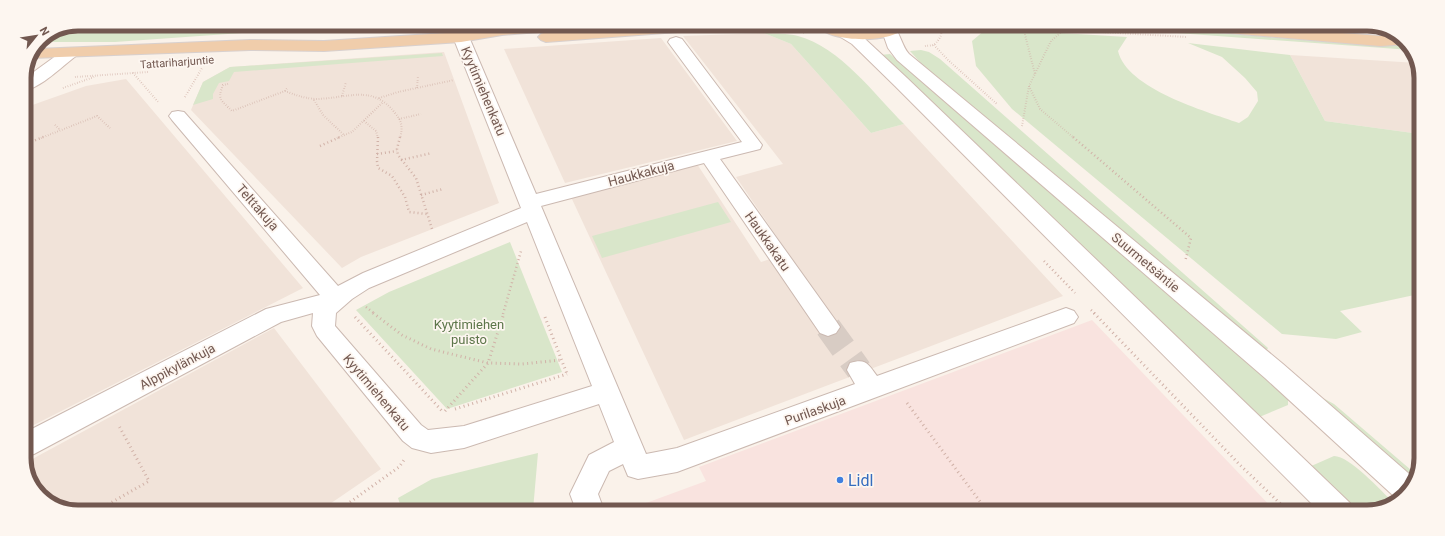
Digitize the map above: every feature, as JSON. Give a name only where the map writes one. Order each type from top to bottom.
[{"type":"main road","name":"Tattariharjuntie","points":[[136,69],[324,46],[461,37],[496,31]]},
{"type":"main road","name":"Tattariharjuntie","points":[[461,37],[503,40],[624,31]]},
{"type":"main road","points":[[839,31],[859,35],[874,34],[884,31]]},
{"type":"main road","points":[[1268,31],[1394,41]]},
{"type":"main road","name":"Tattariharjuntie","points":[[56,53],[250,45],[324,46]]},
{"type":"main road","points":[[33,67],[110,66]]},
{"type":"street","name":"Suurmetsäntie","points":[[894,31],[896,48],[903,57],[1274,371],[1404,487]]},
{"type":"street","points":[[844,33],[858,41],[901,82],[1333,505]]},
{"type":"street","name":"Kyytimiehenkatu","points":[[461,37],[607,391],[464,437],[432,442],[421,440],[412,433],[325,330],[322,324],[324,312],[336,299],[352,289],[531,207]]},
{"type":"street","name":"Haukkakuja","points":[[531,207],[708,156],[752,145],[676,42]]},
{"type":"street","points":[[31,81],[70,53]]},
{"type":"street","name":"Telttakuja","points":[[178,116],[319,277],[336,299]]},
{"type":"street","name":"Haukkakatu","points":[[708,156],[828,327]]},
{"type":"street","name":"Alppikylänkuja","points":[[31,442],[274,315],[336,299]]},
{"type":"street","name":"Purilaskuja","points":[[607,391],[638,467],[677,460],[874,380],[1066,317]]},
{"type":"street","points":[[588,505],[584,494],[600,464],[630,447]]},
{"type":"path","points":[[934,45],[942,37],[942,31]]},
{"type":"path","points":[[1024,31],[1036,74]]},
{"type":"path","points":[[1022,126],[1029,86],[1051,41],[1063,31]]},
{"type":"path","points":[[178,116],[176,109],[187,96],[202,68]]},
{"type":"path","points":[[136,69],[166,112],[178,116]]},
{"type":"path","points":[[417,88],[418,76]]},
{"type":"path","points":[[378,98],[458,79]]},
{"type":"path","points":[[342,96],[346,82]]},
{"type":"path","points":[[228,84],[223,85],[219,96],[220,99],[232,111],[285,91],[288,87]]},
{"type":"path","points":[[1029,86],[1040,109],[1191,238],[1185,264]]},
{"type":"path","points":[[285,91],[303,98],[314,100],[372,94],[383,102],[399,119],[402,127],[397,151],[401,160],[415,176],[433,233]]},
{"type":"path","points":[[314,100],[323,115],[344,136]]},
{"type":"path","points":[[320,146],[352,132],[383,102]]},
{"type":"path","points":[[399,119],[422,114]]},
{"type":"path","points":[[31,142],[97,116],[110,128]]},
{"type":"path","points":[[364,121],[372,125],[379,140],[376,161],[378,168],[392,176],[406,198],[409,212],[427,214]]},
{"type":"path","points":[[55,125],[60,130]]},
{"type":"path","points":[[377,154],[397,151]]},
{"type":"path","points":[[401,160],[432,153]]},
{"type":"path","points":[[421,195],[443,189]]},
{"type":"path","points":[[443,413],[488,362],[496,340],[521,251]]},
{"type":"path","points":[[365,303],[363,305],[402,335],[431,349],[488,362],[522,364],[562,360]]},
{"type":"path","points":[[1090,308],[1239,464],[1282,505]]},
{"type":"path","points":[[359,311],[355,317],[443,413]]},
{"type":"path","points":[[443,413],[567,374]]},
{"type":"path","points":[[874,380],[983,505]]},
{"type":"path","points":[[106,403],[149,481],[107,505]]},
{"type":"path","points":[[346,505],[399,467],[421,440]]},
{"type":"shaded area","points":[[764,33],[791,44],[871,133],[904,124],[1063,296],[684,440],[571,197],[697,164],[761,262],[788,253],[736,177],[783,164],[683,36]]},
{"type":"shaded area","points":[[661,38],[737,141],[565,183],[504,49]]},
{"type":"shaded area","points":[[444,52],[499,203],[361,257],[342,268],[191,110],[203,82],[230,67]]},
{"type":"shaded area","points":[[1290,55],[1411,63],[1414,75],[1414,133],[1325,121]]},
{"type":"shaded area","points":[[126,79],[303,288],[31,426],[31,106],[86,86]]},
{"type":"shaded area","points":[[1092,320],[1269,505],[641,505],[706,481],[699,467]]},
{"type":"shaded area","points":[[274,328],[381,469],[328,505],[72,505],[57,500],[45,491],[36,479],[31,460]]},
{"type":"green space","points":[[78,31],[272,31],[115,42],[56,42],[56,37],[60,35]]},
{"type":"green space","points":[[984,31],[1028,31],[1127,37],[1118,51],[1124,65],[1136,77],[1169,97],[1239,123],[1248,117],[1258,101],[1257,92],[1245,78],[1222,57],[1188,43],[1290,55],[1325,121],[1414,133],[1414,295],[1340,311],[1362,332],[1336,339],[1282,334],[1012,109],[976,66],[972,41]]},
{"type":"green space","points":[[1150,31],[1195,31],[1341,43],[1400,46],[1404,49]]},
{"type":"green space","points":[[764,33],[798,36],[828,50],[856,73],[904,124],[871,133],[791,44]]},
{"type":"green space","points":[[921,50],[929,52],[940,59],[1268,348],[1266,351],[926,69],[910,51]]},
{"type":"green space","points":[[442,53],[443,56],[234,72],[229,81],[219,83],[213,94],[213,99],[193,105],[203,82],[230,67]]},
{"type":"green space","points":[[890,54],[1221,336],[1288,397],[1288,405],[1257,418],[880,55]]},
{"type":"green space","points":[[718,202],[731,222],[602,258],[592,236]]},
{"type":"green space","name":"Kyytimiehen puisto","points":[[510,242],[562,372],[447,409],[356,310],[389,292]]},
{"type":"green space","points":[[1323,398],[1334,404],[1412,471],[1408,480],[1320,401]]},
{"type":"green space","points":[[538,453],[533,505],[400,505],[398,498],[432,479]]},
{"type":"green space","points":[[1334,456],[1341,458],[1357,468],[1390,499],[1373,505],[1345,505],[1309,467]]},
{"type":"tunnel","points":[[828,327],[859,370]]},
{"type":"place","name":"Lidl","points":[[840,480]]}]
